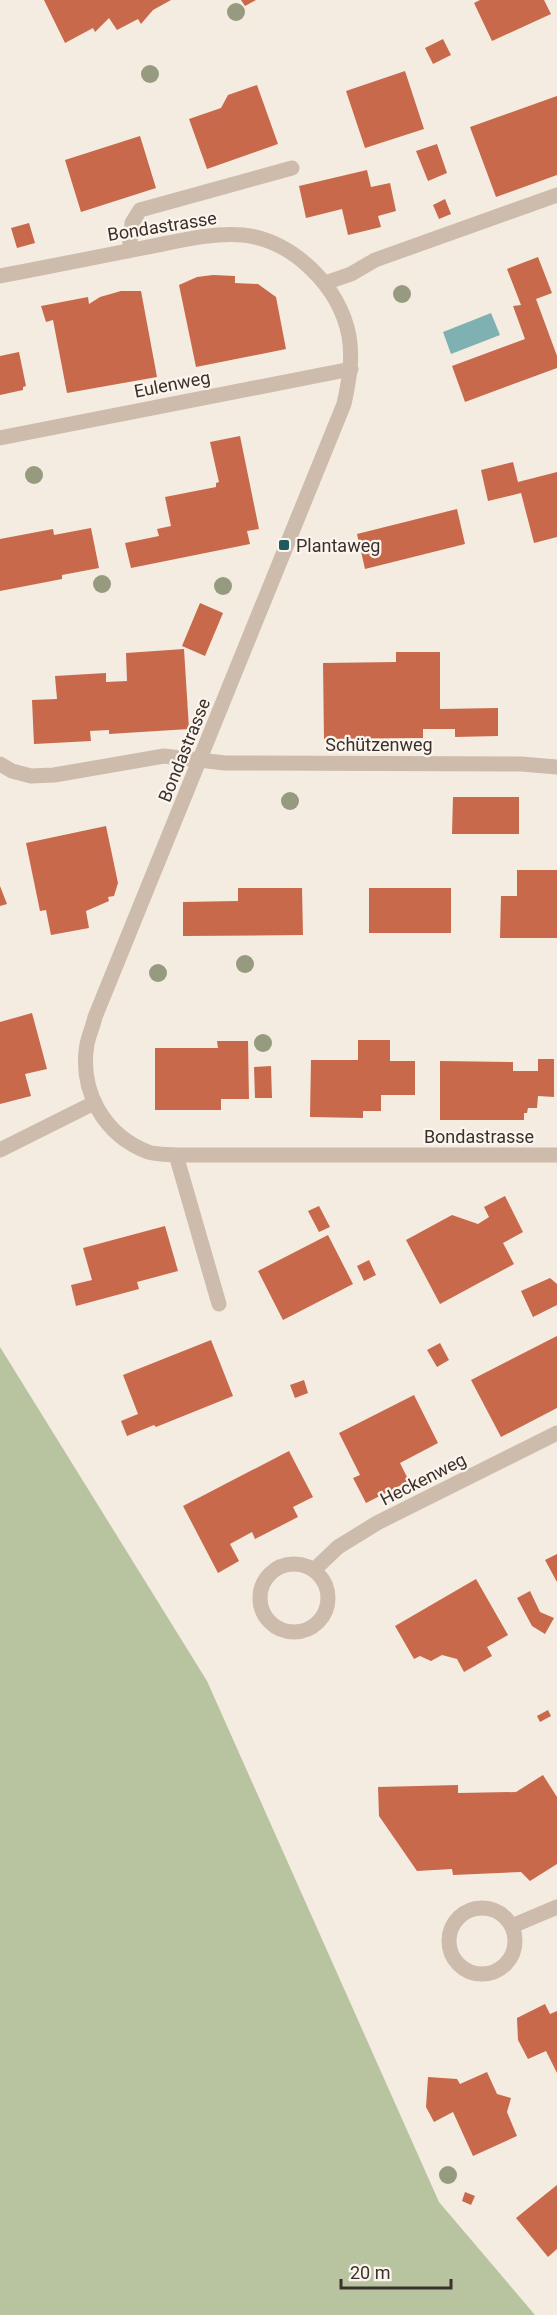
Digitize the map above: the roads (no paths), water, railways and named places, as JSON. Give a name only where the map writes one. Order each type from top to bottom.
[{"type":"street","points":[[129,251],[132,223],[140,210],[292,168]]},
{"type":"street","points":[[325,283],[351,274],[375,260],[557,195]]},
{"type":"street","name":"Bondastrasse","points":[[0,276],[219,235],[245,235],[270,243],[292,254],[325,283],[336,302],[349,334],[351,369],[344,404],[87,1044],[86,1074],[94,1103],[108,1125],[127,1142],[151,1153],[176,1155],[557,1155]]},
{"type":"street","name":"Eulenweg","points":[[0,438],[351,369]]},
{"type":"street","points":[[0,764],[12,771],[32,776],[54,775],[164,756],[201,760]]},
{"type":"street","name":"Schützenweg","points":[[201,760],[248,763],[521,764],[557,767]]},
{"type":"street","points":[[0,1150],[94,1103]]},
{"type":"street","points":[[176,1155],[219,1304]]},
{"type":"street","name":"Heckenweg","points":[[314,1570],[338,1547],[377,1523],[557,1433]]},
{"type":"street","points":[[291,1564],[303,1565],[314,1570],[323,1579],[328,1591],[328,1604],[324,1616],[315,1626],[304,1631],[291,1632],[279,1629],[269,1622],[262,1610],[260,1598],[269,1575],[291,1564]]},
{"type":"street","points":[[512,1926],[557,1907]]},
{"type":"street","points":[[485,1908],[505,1917],[512,1926],[515,1936],[512,1956],[499,1970],[480,1975],[462,1968],[454,1960],[449,1941],[455,1921],[464,1913],[485,1908]]},
{"type":"water","points":[[491,313],[500,335],[451,354],[443,332]]},
{"type":"place","name":"Plantaweg","points":[[284,545]]}]
